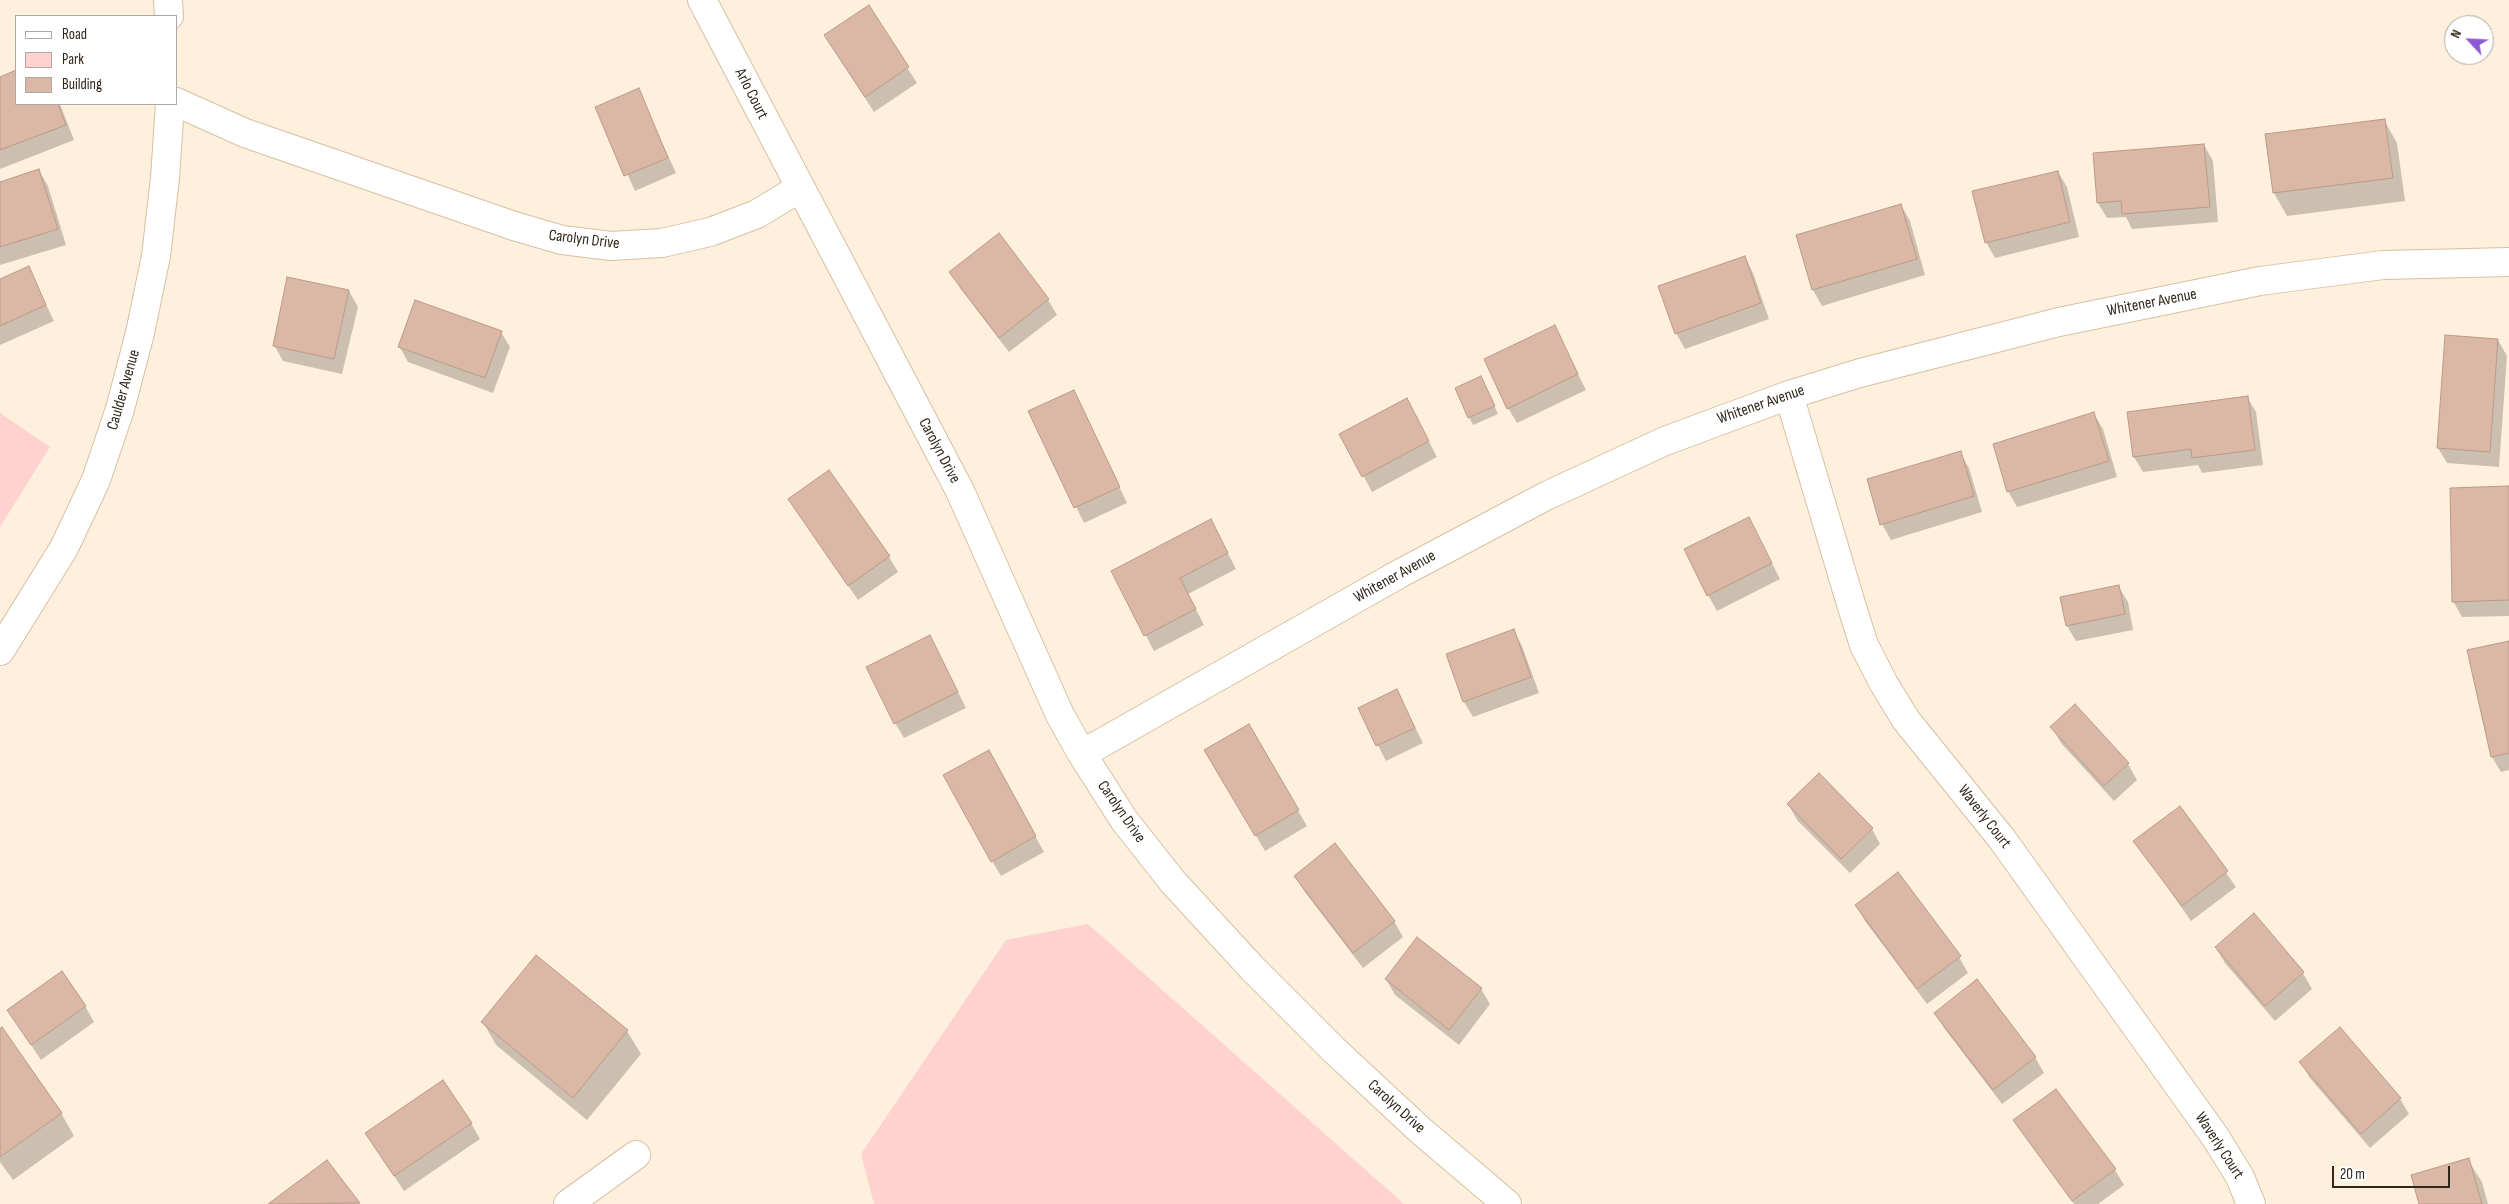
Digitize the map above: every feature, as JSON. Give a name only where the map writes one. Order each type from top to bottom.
[{"type":"street","points":[[168,0],[169,15]]},
{"type":"street","name":"Arlo Court","points":[[702,0],[800,188]]},
{"type":"street","name":"Carolyn Drive","points":[[178,103],[245,133],[514,226],[562,240],[611,246],[662,243],[710,232],[757,214],[800,188],[960,491],[1060,715],[1082,754],[1124,820],[1173,882],[1252,968],[1334,1051],[1420,1130],[1507,1204]]},
{"type":"street","name":"Caulder Avenue","points":[[0,651],[64,548],[96,480],[120,409],[140,333],[156,256],[166,178],[170,105]]},
{"type":"street","name":"Whitener Avenue","points":[[1082,754],[1399,574],[1546,496],[1665,441],[1789,395],[1860,373],[2059,322],[2260,281],[2383,266],[2509,262]]},
{"type":"street","name":"Waverly Court","points":[[1789,395],[1850,604],[1864,645],[1884,684],[1906,720],[2002,839],[2216,1138],[2240,1177],[2251,1204]]},
{"type":"street","points":[[568,1204],[636,1155]]},
{"type":"green space","points":[[0,413],[50,447],[0,527]]},
{"type":"green space","points":[[1088,924],[1404,1204],[874,1204],[861,1154],[1006,940]]},
{"type":"building","points":[[869,5],[909,67],[865,97],[824,35]]},
{"type":"building","points":[[15,70],[15,105],[58,105],[66,125],[0,150],[0,77]]},
{"type":"building","points":[[639,88],[668,158],[624,176],[595,107]]},
{"type":"building","points":[[2385,119],[2393,178],[2273,193],[2265,134]]},
{"type":"building","points":[[2204,144],[2210,207],[2122,214],[2121,201],[2097,203],[2093,153]]},
{"type":"building","points":[[39,169],[58,229],[0,247],[0,182]]},
{"type":"building","points":[[2058,171],[2070,222],[1985,243],[1972,191]]},
{"type":"building","points":[[1901,204],[1917,259],[1812,290],[1796,235]]},
{"type":"building","points":[[999,233],[1049,299],[999,338],[949,272]]},
{"type":"building","points":[[1745,256],[1761,303],[1675,334],[1658,286]]},
{"type":"building","points":[[29,266],[46,305],[0,326],[0,279]]},
{"type":"building","points":[[287,277],[349,290],[334,359],[273,346]]},
{"type":"building","points":[[415,300],[502,331],[485,378],[398,347]]},
{"type":"building","points":[[1555,325],[1578,374],[1507,409],[1484,359]]},
{"type":"building","points":[[2445,335],[2498,339],[2490,452],[2437,448]]},
{"type":"building","points":[[1481,376],[1495,406],[1468,418],[1455,388]]},
{"type":"building","points":[[1074,390],[1120,487],[1074,508],[1028,411]]},
{"type":"building","points":[[2248,396],[2255,450],[2192,458],[2191,449],[2133,457],[2127,412]]},
{"type":"building","points":[[1407,398],[1429,441],[1362,477],[1339,434]]},
{"type":"building","points":[[2094,412],[2109,461],[2007,492],[1993,444]]},
{"type":"building","points":[[1961,451],[1974,496],[1880,525],[1867,479]]},
{"type":"building","points":[[829,470],[890,556],[848,586],[788,499]]},
{"type":"building","points":[[2509,486],[2509,600],[2452,602],[2450,488]]},
{"type":"building","points":[[1749,517],[1772,563],[1707,596],[1684,549]]},
{"type":"building","points":[[1211,519],[1228,553],[1180,578],[1196,609],[1144,636],[1111,571]]},
{"type":"building","points":[[2119,585],[2125,614],[2066,626],[2060,597]]},
{"type":"building","points":[[1514,629],[1531,677],[1463,702],[1446,654]]},
{"type":"building","points":[[930,635],[958,692],[894,724],[866,667]]},
{"type":"building","points":[[2509,641],[2509,753],[2491,757],[2467,650]]},
{"type":"building","points":[[1397,689],[1415,728],[1376,746],[1358,708]]},
{"type":"building","points":[[2075,704],[2129,763],[2104,786],[2050,727]]},
{"type":"building","points":[[1249,724],[1299,810],[1255,836],[1204,750]]},
{"type":"building","points":[[989,750],[1036,836],[991,862],[943,775]]},
{"type":"building","points":[[1819,773],[1873,828],[1841,859],[1787,804]]},
{"type":"building","points":[[2180,806],[2228,871],[2182,906],[2133,841]]},
{"type":"building","points":[[1335,843],[1395,921],[1353,953],[1294,876]]},
{"type":"building","points":[[1898,872],[1961,956],[1917,989],[1855,905]]},
{"type":"building","points":[[2254,913],[2304,972],[2265,1006],[2215,947]]},
{"type":"building","points":[[1417,937],[1482,988],[1449,1030],[1385,979]]},
{"type":"building","points":[[536,955],[628,1030],[573,1098],[481,1022]]},
{"type":"building","points":[[62,971],[86,1006],[31,1045],[7,1010]]},
{"type":"building","points":[[1977,979],[2036,1057],[1993,1090],[1934,1013]]},
{"type":"building","points":[[2,1027],[62,1113],[0,1157],[0,1029]]},
{"type":"building","points":[[2340,1027],[2401,1098],[2361,1134],[2299,1062]]},
{"type":"building","points":[[443,1080],[472,1123],[394,1176],[365,1133]]},
{"type":"building","points":[[2056,1089],[2116,1169],[2072,1201],[2013,1120]]},
{"type":"building","points":[[2469,1158],[2482,1204],[2419,1204],[2411,1175]]},
{"type":"building","points":[[327,1160],[360,1203],[268,1204]]}]
